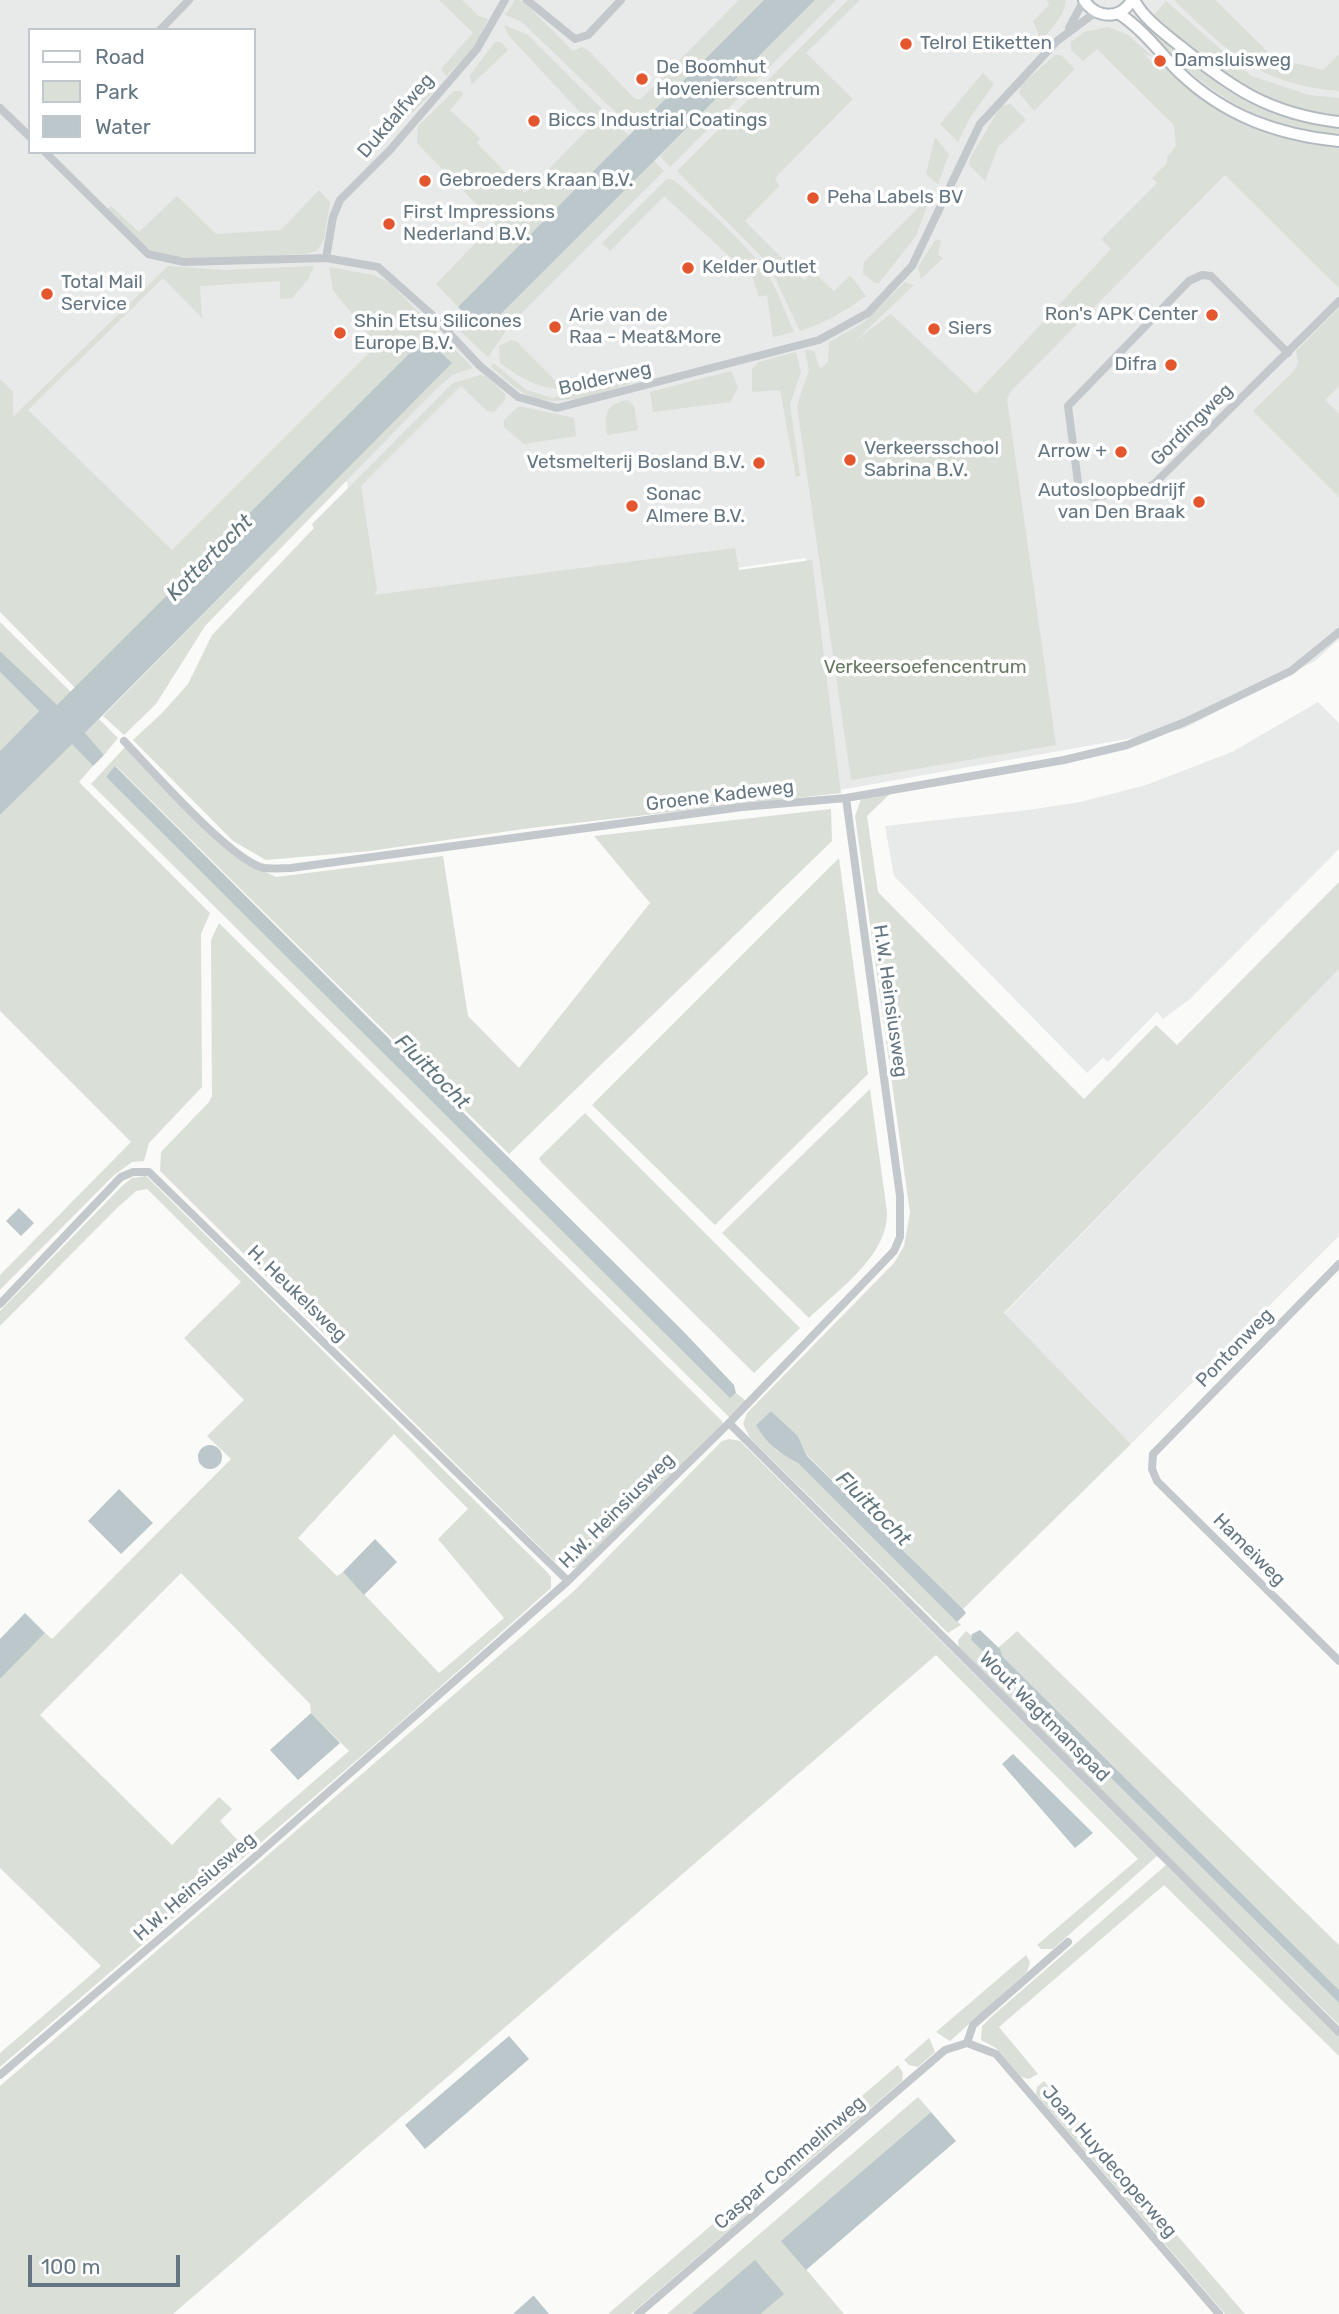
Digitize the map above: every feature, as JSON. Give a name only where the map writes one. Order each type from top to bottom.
[{"type":"main road","points":[[1084,0],[1096,12],[1107,15],[1118,13],[1133,0],[1165,34],[1231,87],[1265,105],[1296,116],[1339,122]]},
{"type":"main road","points":[[1118,13],[1136,27],[1182,74],[1223,106],[1284,133],[1339,141]]},
{"type":"street","points":[[162,28],[190,0]]},
{"type":"street","name":"Dukdalfweg","points":[[326,258],[333,217],[340,200],[390,150],[477,49],[505,0]]},
{"type":"street","points":[[527,0],[575,38],[588,35],[621,0]]},
{"type":"street","name":"Bolderweg","points":[[1065,34],[1084,0]]},
{"type":"street","name":"Bolderweg","points":[[47,154],[148,254],[184,262],[326,258],[378,267],[423,306],[480,366],[519,397],[557,408],[819,340],[868,313],[912,266],[979,124],[1010,88],[1065,34],[1096,12]]},
{"type":"street","points":[[0,108],[28,135]]},
{"type":"street","name":"Gordingweg","points":[[1288,353],[1211,276],[1202,275],[1189,281],[1068,406],[1079,490],[1093,497],[1144,489],[1154,484],[1288,353],[1339,301]]},
{"type":"street","name":"Groene Kadeweg","points":[[124,741],[205,825],[249,862],[263,868],[291,868],[742,807],[846,798],[1064,760],[1127,745],[1185,722],[1292,671],[1339,632]]},
{"type":"street","name":"H.W. Heinsiusweg","points":[[0,2075],[248,1863],[568,1581],[729,1423],[894,1251],[900,1237],[900,1196],[846,798]]},
{"type":"street","name":"H. Heukelsweg","points":[[0,1304],[121,1177],[133,1172],[149,1172],[568,1581]]},
{"type":"street","name":"Pontonweg","points":[[1153,1454],[1339,1264]]},
{"type":"street","name":"Wout Wagtmanspad","points":[[729,1423],[1339,2032]]},
{"type":"street","name":"Hameiweg","points":[[1153,1454],[1152,1469],[1157,1481],[1339,1661]]},
{"type":"street","points":[[967,2043],[973,2025],[1068,1942]]},
{"type":"street","name":"Caspar Commelinweg","points":[[638,2314],[945,2050],[967,2043]]},
{"type":"street","name":"Joan Huydecoperweg","points":[[967,2043],[996,2054],[1219,2314]]},
{"type":"shaded area","points":[[0,0],[1339,0],[1339,639],[1315,661],[1183,729],[834,791],[806,558],[372,620],[341,450],[198,594],[0,403]]},
{"type":"shaded area","points":[[1318,702],[1339,723],[1339,849],[1190,999],[1163,1019],[1157,1012],[1108,1062],[1103,1058],[1087,1073],[894,876],[885,826],[1080,802],[1146,785],[1232,752]]},
{"type":"shaded area","points":[[1339,969],[1339,1236],[1131,1444],[1004,1314]]},
{"type":"green space","points":[[439,0],[462,0],[479,16],[488,19],[475,48],[446,76],[441,69],[473,33]]},
{"type":"green space","points":[[515,0],[523,1],[573,51],[582,47],[588,50],[635,99],[641,99],[739,0],[764,0],[634,130],[522,22],[505,15]]},
{"type":"green space","points":[[815,0],[836,0],[670,167],[660,156]]},
{"type":"green space","points":[[848,0],[860,0],[806,53],[853,99],[775,178],[779,186],[745,221],[804,280],[813,272],[834,291],[850,275],[866,296],[834,316],[800,331],[768,263],[677,171]]},
{"type":"green space","points":[[1047,0],[1066,0],[1065,7],[1051,29],[1037,44],[1038,32],[1033,21],[1049,5]]},
{"type":"green space","points":[[1174,0],[1215,0],[1275,59],[1281,54],[1290,62],[1323,70],[1339,54],[1339,91],[1287,81],[1247,63],[1212,36]]},
{"type":"green space","points":[[1166,1],[1251,76],[1309,95],[1339,98],[1339,116],[1274,104],[1209,65],[1153,16]]},
{"type":"green space","points":[[1147,21],[1189,61],[1232,93],[1281,116],[1339,127],[1339,135],[1279,123],[1229,100],[1185,68],[1141,26]]},
{"type":"green space","points":[[504,25],[528,35],[629,136],[458,307],[436,284],[495,223],[417,143],[418,126],[454,91],[461,91],[463,95],[450,110],[480,138],[477,143],[525,193],[592,125],[509,36]]},
{"type":"green space","name":"Verkeersoefencentrum","points":[[1108,27],[1128,35],[1153,57],[1143,53],[1160,71],[1169,67],[1208,101],[1246,124],[1288,139],[1339,147],[1339,288],[1225,175],[1011,391],[1007,399],[1056,745],[851,780],[797,406],[809,370],[805,350],[814,351],[820,369],[828,362],[829,342],[863,323],[905,282],[914,285],[855,341],[891,314],[976,394],[1111,249],[1101,239],[1157,183],[1152,178],[1167,163],[1167,157],[1176,146],[1174,125],[1097,49],[1083,61],[1071,50],[1071,40],[1084,32]]},
{"type":"green space","points":[[495,42],[501,42],[508,50],[471,85],[470,75]]},
{"type":"green space","points":[[1055,55],[1061,55],[1075,69],[1034,111],[1019,93],[1021,85]]},
{"type":"green space","points":[[983,73],[994,84],[969,119],[958,142],[940,124]]},
{"type":"green space","points":[[426,79],[434,90],[433,93],[394,129],[386,119]]},
{"type":"green space","points":[[1011,104],[1026,120],[998,147],[985,181],[969,165],[970,158],[1001,106]]},
{"type":"green space","points":[[935,137],[949,154],[938,184],[926,174]]},
{"type":"green space","points":[[654,161],[664,171],[510,325],[488,357],[460,331],[471,319],[483,331],[488,328]]},
{"type":"green space","points":[[667,179],[672,179],[709,211],[756,259],[774,286],[794,332],[773,337],[767,295],[759,297],[753,278],[664,196],[610,251],[602,243]]},
{"type":"green space","points":[[319,190],[330,202],[324,239],[317,251],[304,254],[208,259],[171,256],[142,244],[105,211],[111,206],[139,232],[177,196],[216,234],[281,230]]},
{"type":"green space","points":[[931,195],[916,236],[879,283],[875,283],[863,273],[864,262]]},
{"type":"green space","points":[[936,239],[941,241],[938,255],[943,258],[921,279],[918,267]]},
{"type":"green space","points":[[168,266],[226,270],[314,266],[308,279],[292,298],[280,299],[280,281],[200,286],[202,318],[163,278],[28,410],[172,550],[377,345],[333,290],[329,267],[373,275],[389,282],[473,368],[452,375],[429,396],[205,626],[156,704],[124,735],[103,716],[451,363],[425,338],[76,689],[0,612],[0,379],[13,392],[13,417]]},
{"type":"green space","points":[[1339,308],[1339,386],[1325,400],[1339,414],[1339,497],[1253,411],[1295,370],[1298,362],[1296,351]]},
{"type":"green space","points":[[511,340],[517,342],[564,389],[530,382],[500,363],[499,346]]},
{"type":"green space","points":[[796,352],[801,372],[790,404],[800,476],[796,477],[780,390],[752,392],[752,369],[759,362]]},
{"type":"green space","points":[[493,363],[527,390],[552,398],[630,381],[630,384],[576,399],[562,401],[534,398],[522,392],[491,367]]},
{"type":"green space","points":[[731,371],[738,387],[730,402],[653,412],[650,392]]},
{"type":"green space","points":[[480,375],[486,376],[505,394],[505,400],[494,412],[487,411],[461,386],[361,486],[377,590],[374,595],[735,548],[739,570],[812,560],[841,793],[531,828],[370,851],[266,860],[233,841],[133,740],[188,684],[212,635],[314,528],[312,524],[453,383]]},
{"type":"green space","points":[[627,400],[634,406],[638,430],[607,435],[606,421],[610,408]]},
{"type":"green space","points":[[519,406],[574,418],[576,436],[524,444],[504,427],[504,420]]},
{"type":"green space","points":[[0,622],[71,692],[57,706],[0,651]]},
{"type":"green space","points":[[0,672],[39,711],[0,751]]},
{"type":"green space","points":[[99,719],[118,738],[104,755],[84,734]]},
{"type":"green space","points":[[72,743],[93,766],[79,782],[210,913],[201,934],[202,1087],[149,1143],[144,1161],[132,1162],[113,1176],[0,1290],[0,1275],[131,1142],[0,1011],[0,815]]},
{"type":"green space","points":[[125,747],[243,861],[276,877],[443,856],[468,1016],[519,1068],[650,903],[594,836],[831,809],[832,841],[509,1154],[116,766],[106,777],[731,1397],[736,1393],[746,1401],[730,1418],[91,784]]},
{"type":"green space","points":[[894,790],[867,816],[878,892],[1084,1099],[1156,1025],[1177,1045],[1339,882],[1339,969],[1004,1313],[1131,1444],[963,1609],[807,1455],[798,1436],[771,1411],[756,1425],[776,1450],[798,1463],[961,1625],[948,1633],[750,1438],[743,1424],[747,1413],[894,1263],[904,1246],[910,1213],[855,816],[861,799]]},
{"type":"green space","points":[[839,858],[868,1074],[715,1225],[592,1105]]},
{"type":"green space","points":[[219,923],[722,1421],[723,1424],[579,1567],[567,1569],[553,1560],[160,1171],[161,1152],[212,1096],[211,940]]},
{"type":"green space","points":[[870,1089],[887,1212],[885,1228],[879,1243],[859,1271],[809,1318],[722,1233]]},
{"type":"green space","points":[[585,1113],[800,1328],[754,1373],[541,1162],[539,1158]]},
{"type":"green space","points":[[146,1176],[546,1571],[551,1577],[551,1588],[393,1729],[0,2067],[0,2053],[101,1966],[0,1868],[0,1679],[45,1633],[52,1639],[231,1459],[207,1436],[244,1400],[184,1338],[241,1282],[147,1189],[136,1191],[116,1209],[0,1326],[0,1311],[132,1178]],"holes":[[[394,1434],[468,1509],[438,1539],[504,1618],[439,1673],[343,1572],[337,1576],[298,1538]],[[181,1573],[310,1704],[311,1713],[349,1751],[241,1844],[220,1821],[232,1809],[219,1797],[172,1845],[40,1715]]]},
{"type":"green space","points":[[722,1441],[740,1441],[1157,1856],[1053,1949],[1041,1949],[1037,1945],[1138,1859],[936,1655],[173,2314],[0,2314],[0,2086],[574,1591]]},
{"type":"green space","points":[[966,1631],[973,1637],[971,1640],[1339,2003],[1339,2025],[959,1649],[958,1640]]},
{"type":"green space","points":[[1017,1631],[1339,1945],[1339,1990],[1002,1656],[998,1648]]},
{"type":"green space","points":[[1166,1865],[1339,2036],[1339,2056],[1164,1885],[999,2027],[1038,2074],[1029,2079],[1021,2077],[996,2048],[981,2040],[982,2026],[990,2018]]},
{"type":"green space","points":[[1026,1955],[1030,1962],[1027,1972],[950,2041],[936,2032]]},
{"type":"green space","points":[[929,2038],[935,2052],[918,2067],[909,2065],[904,2060]]},
{"type":"green space","points":[[898,2065],[903,2073],[902,2081],[783,2183],[772,2184],[765,2179]]},
{"type":"green space","points":[[1044,2081],[1245,2314],[1225,2314],[1036,2094],[1037,2087]]},
{"type":"green space","points":[[918,2097],[931,2112],[782,2241],[844,2314],[667,2314]]},
{"type":"green space","points":[[757,2186],[761,2195],[756,2207],[631,2314],[608,2314]]},
{"type":"water","points":[[764,0],[815,0],[484,331],[458,307]]},
{"type":"water","name":"Kottertocht","points":[[425,338],[452,363],[85,733],[104,755],[93,766],[72,744],[0,815],[0,751],[39,711],[0,672],[0,651],[57,705]]},
{"type":"water","points":[[115,766],[683,1331],[734,1385],[736,1393],[730,1398],[106,777]]},
{"type":"water","points":[[19,1208],[34,1223],[21,1236],[6,1221]]},
{"type":"water","points":[[771,1411],[798,1436],[807,1456],[963,1609],[966,1613],[957,1622],[798,1463],[769,1443],[756,1425]]},
{"type":"water","points":[[210,1445],[219,1448],[222,1457],[219,1466],[210,1469],[201,1466],[198,1457],[201,1448]]},
{"type":"water","points":[[119,1489],[153,1523],[121,1554],[88,1521]]},
{"type":"water","points":[[375,1539],[397,1562],[364,1595],[343,1572]]},
{"type":"water","points":[[25,1613],[45,1633],[0,1679],[0,1639]]},
{"type":"water","points":[[980,1630],[1000,1649],[1002,1656],[1339,1990],[1339,2003],[971,1640],[972,1634]]},
{"type":"water","points":[[311,1713],[340,1743],[298,1780],[270,1750]]},
{"type":"water","points":[[1013,1754],[1093,1833],[1075,1848],[1002,1764]]},
{"type":"water","points":[[509,2036],[529,2059],[425,2149],[405,2125]]},
{"type":"water","points":[[931,2112],[956,2141],[806,2270],[781,2241]]},
{"type":"water","points":[[755,2260],[784,2294],[760,2314],[692,2314]]},
{"type":"water","points":[[533,2296],[549,2314],[513,2314]]},
{"type":"place","name":"Telrol Etiketten","points":[[906,44]]},
{"type":"place","name":"Damsluisweg","points":[[1160,61]]},
{"type":"place","name":"De Boomhut Hovenierscentrum","points":[[642,79]]},
{"type":"place","name":"Biccs Industrial Coatings","points":[[534,121]]},
{"type":"place","name":"Gebroeders Kraan B.V.","points":[[425,181]]},
{"type":"place","name":"Peha Labels BV","points":[[813,198]]},
{"type":"place","name":"First Impressions Nederland B.V.","points":[[389,224]]},
{"type":"place","name":"Kelder Outlet","points":[[688,268]]},
{"type":"place","name":"Total Mail Service","points":[[47,294]]},
{"type":"place","name":"Ron's APK Center","points":[[1212,315]]},
{"type":"place","name":"Arie van de Raa - Meat&More","points":[[555,327]]},
{"type":"place","name":"Siers","points":[[934,329]]},
{"type":"place","name":"Shin Etsu Silicones Europe B.V.","points":[[340,333]]},
{"type":"place","name":"Difra","points":[[1171,365]]},
{"type":"place","name":"Arrow +","points":[[1121,452]]},
{"type":"place","name":"Verkeersschool Sabrina B.V.","points":[[850,460]]},
{"type":"place","name":"Vetsmelterij Bosland B.V.","points":[[759,463]]},
{"type":"place","name":"Autosloopbedrijf van Den Braak","points":[[1199,502]]},
{"type":"place","name":"Sonac Almere B.V.","points":[[632,506]]},
{"type":"water label","name":"Fluittocht","points":[[432,1072]]},
{"type":"water label","name":"Fluittocht","points":[[873,1509]]}]
